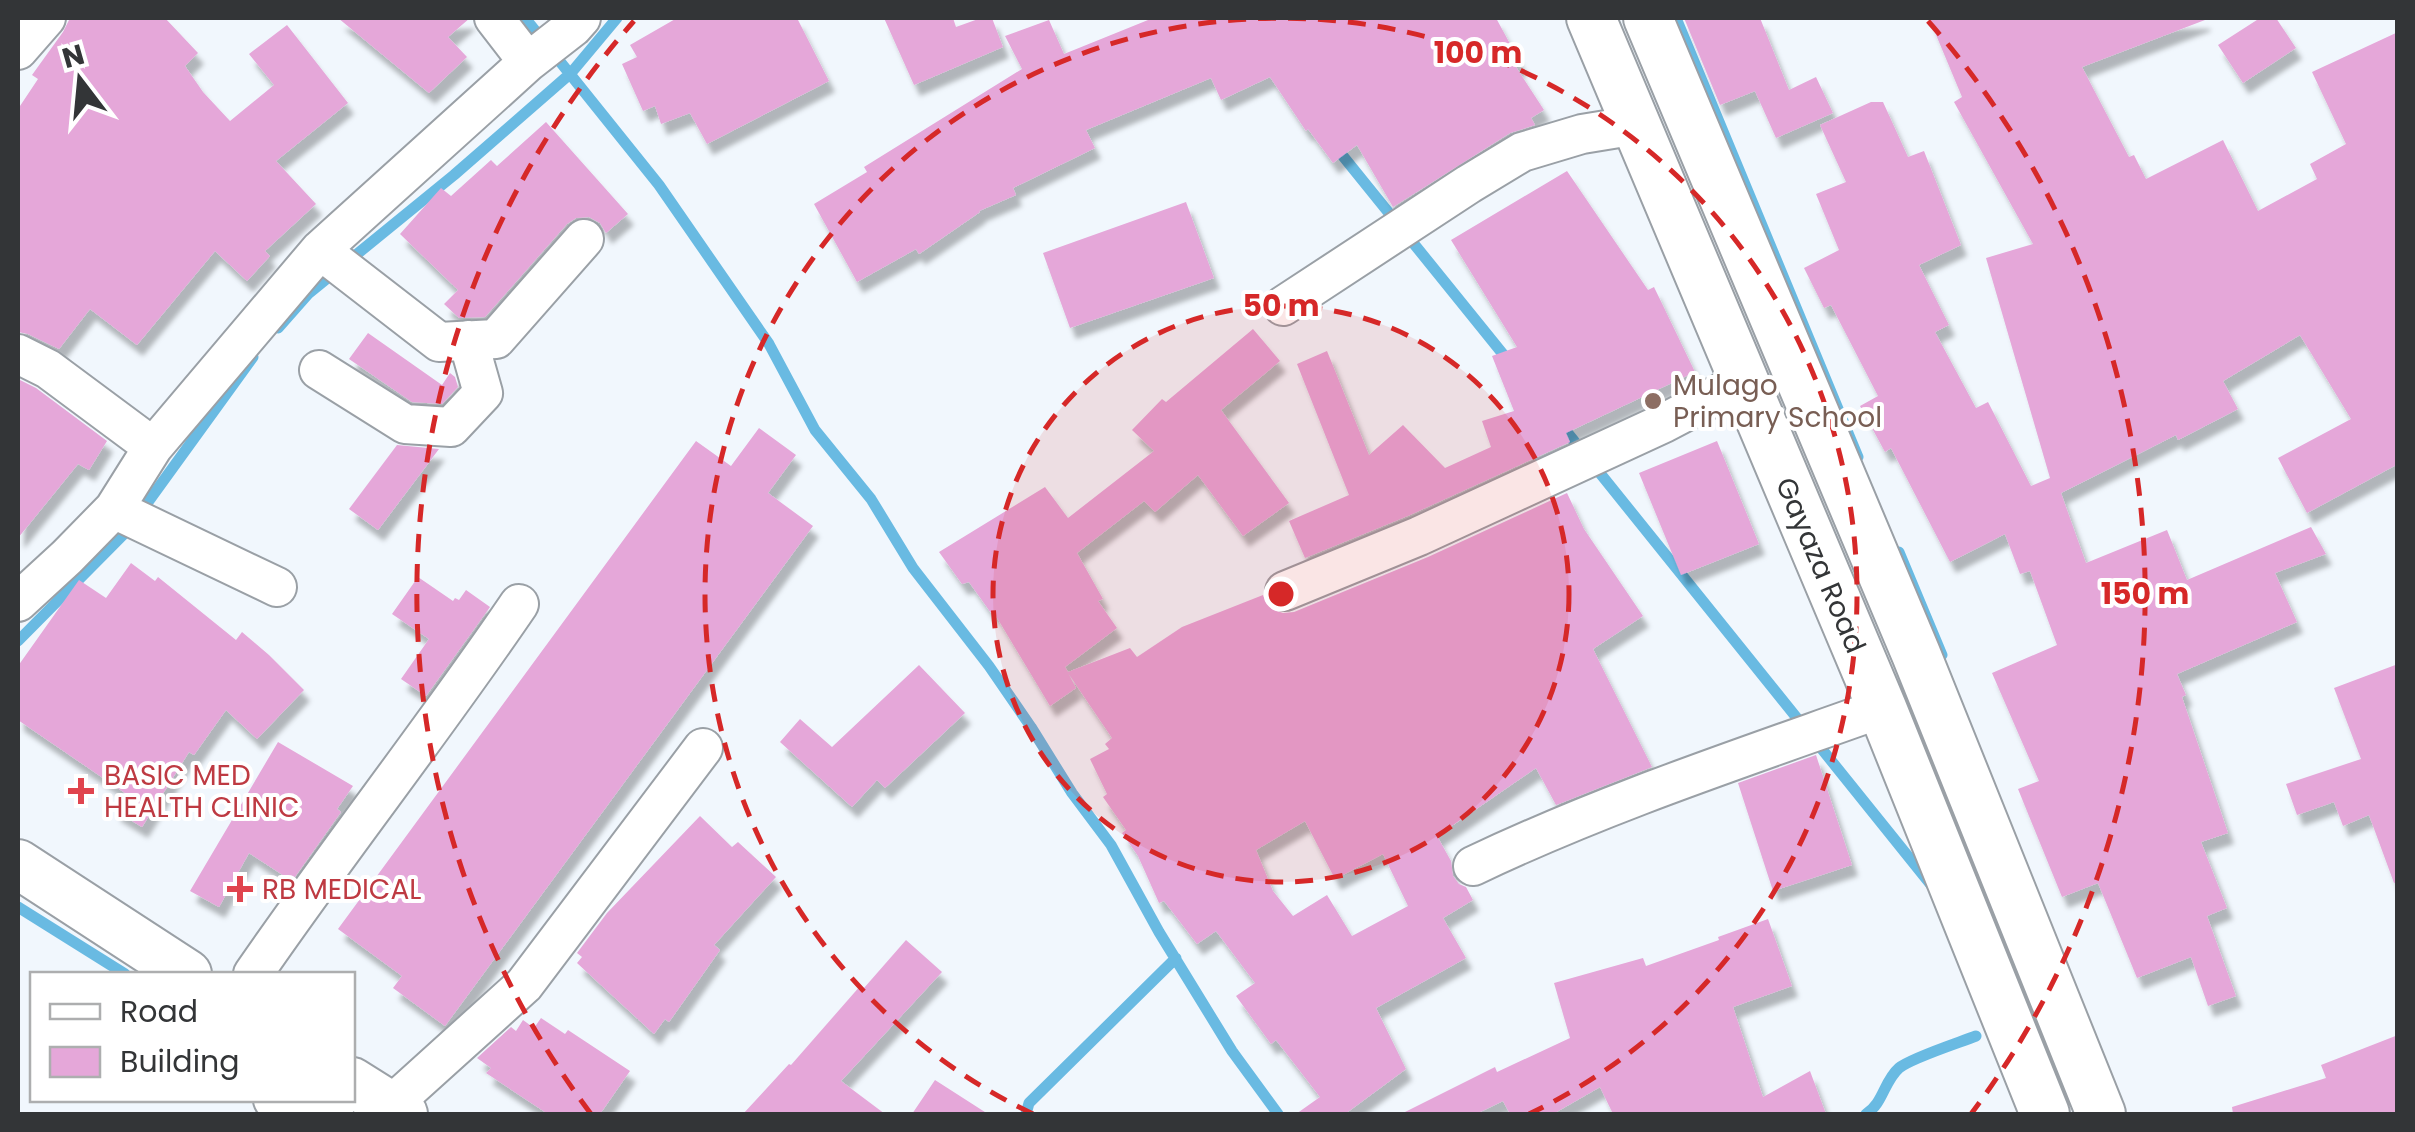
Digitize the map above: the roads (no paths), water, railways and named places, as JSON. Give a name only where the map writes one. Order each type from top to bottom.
[{"type":"main road","name":"Gayaza Road","points":[[1591,18],[1882,708],[2045,1114]]},
{"type":"main road","name":"Gayaza Road","points":[[1648,18],[1916,654],[2101,1114]]},
{"type":"main road","points":[[18,864],[184,972]]},
{"type":"street","points":[[18,50],[46,18]]},
{"type":"street","points":[[494,18],[535,56]]},
{"type":"street","points":[[18,602],[114,509],[153,447],[320,250],[577,22]]},
{"type":"street","points":[[1283,306],[1522,152],[1582,134],[1636,125]]},
{"type":"street","points":[[320,250],[440,342],[496,339],[584,239]]},
{"type":"street","points":[[319,370],[405,424],[450,427],[483,393],[468,340]]},
{"type":"street","points":[[18,354],[48,370],[153,447]]},
{"type":"street","points":[[1284,591],[1420,536],[1664,423],[1744,381]]},
{"type":"street","points":[[114,509],[278,587]]},
{"type":"street","points":[[255,972],[519,604]]},
{"type":"street","points":[[1474,866],[1528,840],[1658,789],[1882,708]]},
{"type":"street","points":[[382,1101],[524,985],[703,748]]},
{"type":"waterway","points":[[525,18],[659,185],[769,344],[815,430],[871,499],[913,568],[989,666],[1111,845],[1232,1051],[1278,1114]]},
{"type":"waterway","points":[[278,328],[308,294],[571,73],[617,18]]},
{"type":"waterway","points":[[1676,18],[1858,457]]},
{"type":"waterway","points":[[1334,145],[1511,364]]},
{"type":"waterway","points":[[18,641],[127,531],[253,357]]},
{"type":"waterway","points":[[1558,421],[1932,886]]},
{"type":"waterway","points":[[1899,552],[1942,655]]},
{"type":"waterway","points":[[18,907],[122,972]]},
{"type":"waterway","points":[[1026,1114],[1029,1103],[1176,958]]},
{"type":"waterway","points":[[2016,989],[2042,1022]]},
{"type":"waterway","points":[[1866,1114],[1899,1068],[1976,1036]]},
{"type":"place","name":"Mulago Primary School","points":[[1653,401]]},
{"type":"place","name":"BASIC MED HEALTH CLINIC","points":[[81,791]]},
{"type":"place","name":"RB MEDICAL","points":[[240,889]]}]
